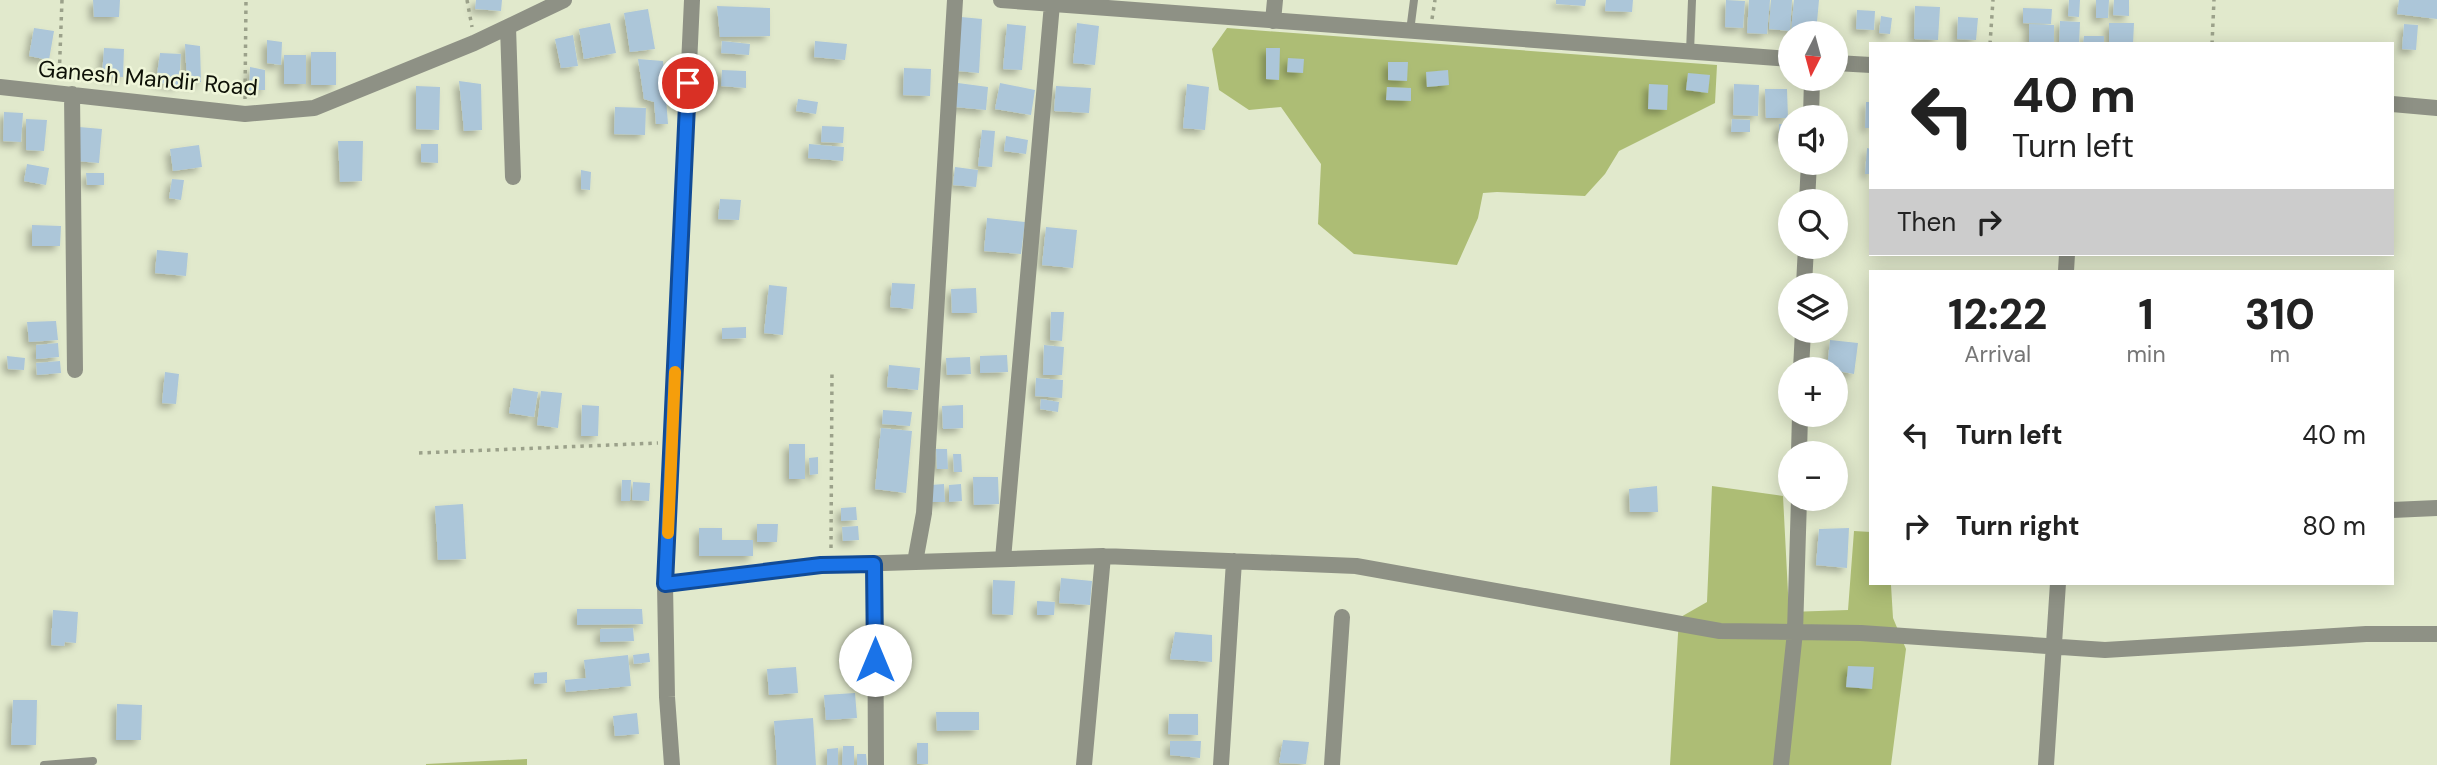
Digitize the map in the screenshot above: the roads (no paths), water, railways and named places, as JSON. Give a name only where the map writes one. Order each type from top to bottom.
[{"type":"street","name":"Ganesh Mandir Road","points":[[0,87],[245,114],[314,108],[474,43],[564,0]]},
{"type":"street","points":[[672,765],[667,697],[665,584],[692,0]]},
{"type":"street","points":[[915,562],[924,513],[955,0]]},
{"type":"street","points":[[1001,0],[1147,6],[1273,21],[1778,59]]},
{"type":"street","points":[[1273,21],[1275,0]]},
{"type":"street","points":[[1003,559],[1052,4]]},
{"type":"street","points":[[508,27],[513,177]]},
{"type":"street","points":[[1848,64],[1869,65]]},
{"type":"street","points":[[65,93],[75,370]]},
{"type":"street","points":[[2394,104],[2437,108]]},
{"type":"street","points":[[2394,510],[2437,508]]},
{"type":"street","points":[[1781,765],[1795,632],[1799,511]]},
{"type":"street","points":[[665,584],[830,565],[1103,556],[1356,566],[1720,631],[1861,633],[2105,650],[2366,634],[2437,634]]},
{"type":"street","points":[[1084,765],[1103,556]]},
{"type":"street","points":[[1221,765],[1234,561]]},
{"type":"street","points":[[874,564],[876,765]]},
{"type":"street","points":[[2046,765],[2058,585]]},
{"type":"street","points":[[1332,765],[1342,617]]},
{"type":"lane","points":[[1410,31],[1414,0]]},
{"type":"lane","points":[[1690,52],[1692,0]]},
{"type":"lane","points":[[44,765],[93,761]]}]
